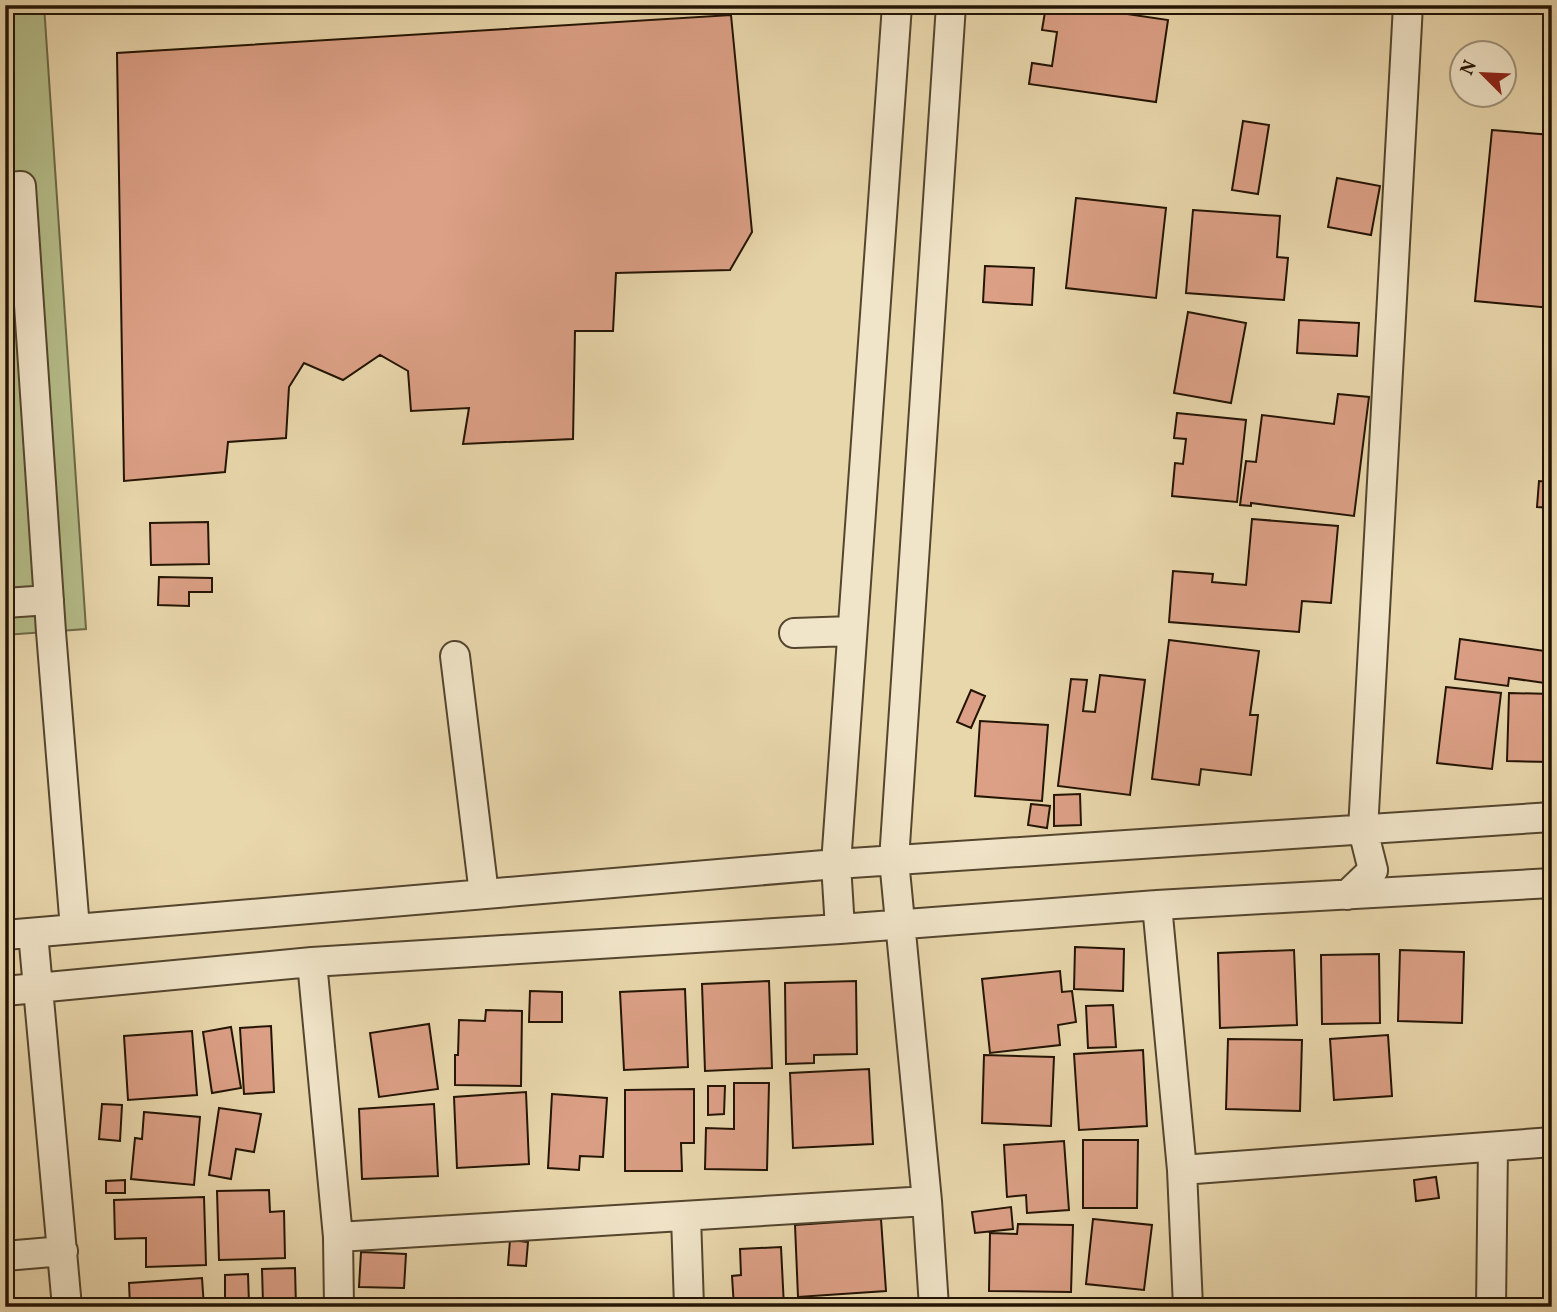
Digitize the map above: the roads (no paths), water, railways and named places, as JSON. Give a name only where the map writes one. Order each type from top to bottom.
[{"type":"street","points":[[840,929],[836,864],[897,5]]},
{"type":"street","points":[[934,1307],[927,1201],[894,860],[951,5]]},
{"type":"street","points":[[1347,895],[1373,870],[1363,830],[1408,5]]},
{"type":"street","points":[[5,187],[21,186],[75,929]]},
{"type":"street","points":[[5,603],[49,600]]},
{"type":"street","points":[[794,633],[852,631]]},
{"type":"street","points":[[455,656],[484,894]]},
{"type":"street","points":[[5,935],[836,864],[1552,817]]},
{"type":"street","points":[[5,991],[312,962],[901,925],[1157,905],[1552,883]]},
{"type":"street","points":[[1157,905],[1182,1170],[1188,1307]]},
{"type":"street","points":[[33,933],[67,1307]]},
{"type":"street","points":[[312,962],[338,1237],[339,1307]]},
{"type":"street","points":[[1182,1170],[1552,1142]]},
{"type":"street","points":[[1491,1307],[1493,1147]]},
{"type":"street","points":[[338,1237],[927,1201]]},
{"type":"street","points":[[686,1216],[689,1307]]},
{"type":"street","points":[[5,1256],[63,1251]]}]
